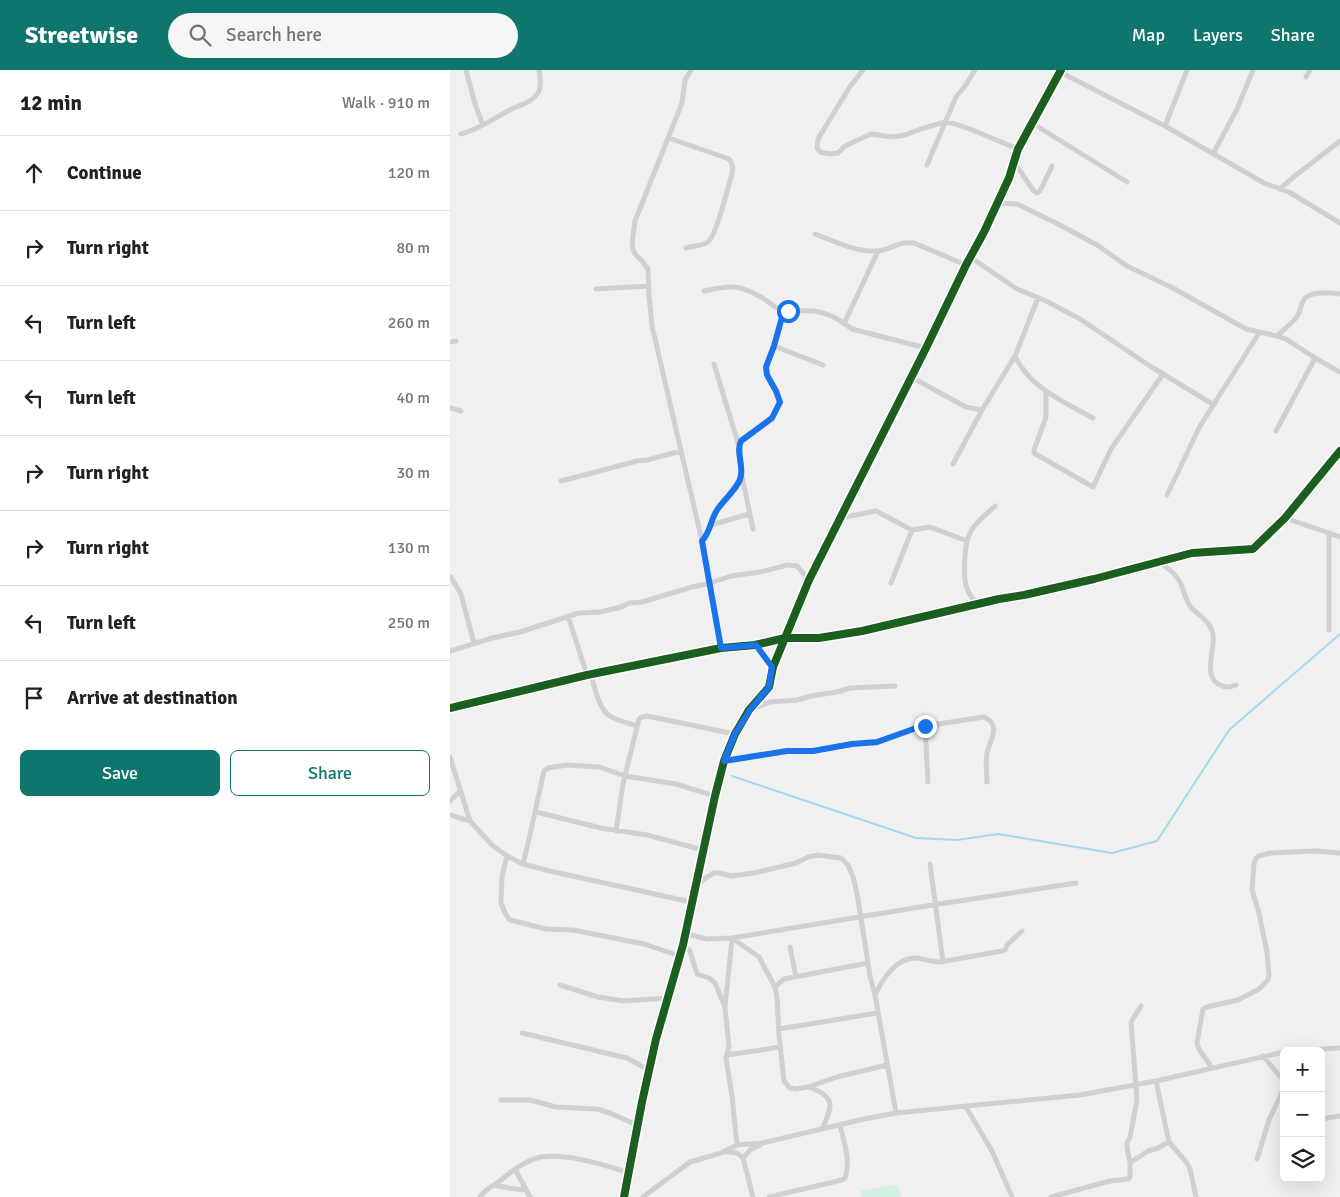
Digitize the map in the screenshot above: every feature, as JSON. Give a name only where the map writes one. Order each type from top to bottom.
[{"type":"street","points":[[466,70],[475,104],[483,124]]},
{"type":"street","points":[[461,134],[495,119],[510,109],[519,107],[534,98],[539,91],[541,83],[539,70]]},
{"type":"street","points":[[691,70],[685,80],[682,103],[636,221],[632,244],[635,254],[648,269],[652,326],[702,541],[721,648]]},
{"type":"street","points":[[863,70],[818,140],[817,148],[820,152],[830,154],[838,152],[845,146],[871,134],[905,135],[945,122],[970,128],[1018,149]]},
{"type":"street","points":[[927,165],[956,97],[975,70]]},
{"type":"street","points":[[1165,126],[1187,70]]},
{"type":"street","points":[[1213,154],[1237,109],[1253,70]]},
{"type":"street","points":[[1306,77],[1310,70]]},
{"type":"street","points":[[624,1197],[637,1125],[656,1039],[686,934],[724,761],[735,734],[750,710],[769,687],[772,667],[809,580],[984,232],[1009,178],[1018,149],[1061,71],[1165,126],[1258,180],[1289,192],[1340,223]]},
{"type":"street","points":[[1032,123],[1127,182]]},
{"type":"street","points":[[668,138],[728,159],[733,167],[711,237],[708,242],[686,248]]},
{"type":"street","points":[[1280,189],[1340,141]]},
{"type":"street","points":[[1014,162],[1037,193],[1040,191],[1052,166]]},
{"type":"street","points":[[996,203],[1017,204],[1056,223],[1097,245],[1127,266],[1173,288],[1246,329],[1286,339],[1340,372]]},
{"type":"street","points":[[815,234],[865,251],[878,251],[906,242],[914,243],[966,265]]},
{"type":"street","points":[[844,324],[878,251]]},
{"type":"street","points":[[970,257],[1017,288],[1080,319],[1121,348],[1214,405]]},
{"type":"street","points":[[596,289],[649,286]]},
{"type":"street","points":[[704,291],[727,286],[738,287],[765,299],[775,308],[821,313],[839,320],[852,329],[926,348]]},
{"type":"street","points":[[1277,336],[1296,319],[1303,300],[1308,295],[1335,292],[1340,294]]},
{"type":"street","points":[[954,464],[982,410],[1015,356],[1038,298]]},
{"type":"street","points":[[739,446],[741,441],[772,418],[780,402],[767,375],[766,367],[784,310]]},
{"type":"street","points":[[1166,495],[1200,426],[1259,333]]},
{"type":"street","points":[[450,342],[456,340]]},
{"type":"street","points":[[774,346],[823,365]]},
{"type":"street","points":[[1015,356],[1020,368],[1046,392],[1093,418]]},
{"type":"street","points":[[1276,432],[1315,358]]},
{"type":"street","points":[[714,364],[739,446],[742,474],[753,529]]},
{"type":"street","points":[[1046,392],[1046,417],[1034,453],[1093,487],[1111,449],[1163,374]]},
{"type":"street","points":[[911,377],[966,407],[982,410]]},
{"type":"street","points":[[450,408],[461,412]]},
{"type":"street","points":[[561,481],[681,451]]},
{"type":"street","points":[[450,708],[589,674],[721,648],[756,645],[785,638],[819,638],[847,634],[998,599],[1074,584],[1192,553],[1253,549],[1285,518],[1340,451]]},
{"type":"street","points":[[702,541],[707,535],[717,510],[740,481],[742,474]]},
{"type":"street","points":[[978,604],[968,591],[964,577],[967,541],[970,532],[976,524],[995,506]]},
{"type":"street","points":[[840,518],[876,511],[912,530],[935,528],[967,541]]},
{"type":"street","points":[[711,525],[749,514]]},
{"type":"street","points":[[1285,518],[1340,538]]},
{"type":"street","points":[[891,583],[912,530]]},
{"type":"street","points":[[1329,533],[1329,630]]},
{"type":"street","points":[[1160,562],[1171,570],[1180,582],[1188,603],[1194,611],[1209,624],[1213,637],[1211,676],[1220,686],[1228,688],[1236,685]]},
{"type":"street","points":[[450,650],[520,632],[579,613],[610,610],[629,603],[642,602],[731,576],[760,572],[788,565],[797,566],[809,580]]},
{"type":"street","points":[[451,578],[461,594],[474,644]]},
{"type":"street","points":[[568,616],[604,712],[636,726]]},
{"type":"street","points":[[756,645],[772,667]]},
{"type":"street","points":[[750,710],[770,702],[797,700],[850,688],[896,686]]},
{"type":"street","points":[[616,831],[625,776],[639,719],[647,716],[735,734]]},
{"type":"street","points":[[724,761],[787,751],[813,751],[852,744],[877,742],[919,727],[984,717],[992,723],[994,734],[987,755],[986,782]]},
{"type":"street","points":[[925,726],[928,782]]},
{"type":"street","points":[[450,757],[470,821],[492,845],[507,856],[524,864],[550,871],[692,902]]},
{"type":"street","points":[[524,864],[544,771],[548,768],[567,765],[599,767],[625,776],[676,784],[715,796]]},
{"type":"street","points":[[450,801],[460,791]]},
{"type":"street","points":[[536,812],[616,831],[647,835],[703,850]]},
{"type":"street","points":[[450,815],[470,821]]},
{"type":"street","points":[[1212,1068],[1197,1043],[1203,1009],[1207,1006],[1238,1000],[1259,989],[1268,980],[1267,952],[1252,890],[1256,858],[1270,854],[1315,851],[1340,853]]},
{"type":"street","points":[[695,887],[714,873],[731,876],[754,873],[796,863],[808,857],[818,855],[842,858],[854,877],[896,1113]]},
{"type":"street","points":[[507,856],[502,876],[501,903],[504,913],[510,920],[546,930],[573,930],[644,944],[680,956]]},
{"type":"street","points":[[930,864],[943,962]]},
{"type":"street","points":[[686,934],[707,939],[732,938],[935,904],[1076,883]]},
{"type":"street","points":[[875,995],[888,974],[904,961],[917,958],[931,962],[943,962],[1002,952],[1022,931]]},
{"type":"street","points":[[732,938],[759,957],[775,986],[784,1081],[790,1088],[808,1087],[837,1077],[887,1065]]},
{"type":"street","points":[[732,938],[725,1007],[729,1047],[726,1058],[737,1145]]},
{"type":"street","points":[[683,946],[690,951],[697,974],[709,978],[715,983],[725,1007]]},
{"type":"street","points":[[790,947],[796,976]]},
{"type":"street","points":[[775,986],[784,979],[868,962]]},
{"type":"street","points":[[560,985],[598,998],[624,1001],[668,998]]},
{"type":"street","points":[[1051,1197],[1110,1181],[1128,1179],[1131,1174],[1127,1148],[1137,1100],[1131,1022],[1141,1006]]},
{"type":"street","points":[[779,1029],[877,1013]]},
{"type":"street","points":[[522,1033],[626,1058],[649,1070]]},
{"type":"street","points":[[727,1055],[780,1047]]},
{"type":"street","points":[[1325,1049],[1340,1048]]},
{"type":"street","points":[[643,1197],[690,1162],[737,1145],[762,1144],[896,1113],[1080,1095],[1156,1081],[1280,1053]]},
{"type":"street","points":[[1263,1056],[1280,1076]]},
{"type":"street","points":[[1156,1081],[1169,1142],[1190,1169],[1196,1197]]},
{"type":"street","points":[[808,1087],[823,1092],[831,1107],[822,1129]]},
{"type":"street","points":[[1257,1159],[1269,1120],[1282,1092]]},
{"type":"street","points":[[501,1100],[530,1100],[556,1107],[597,1109],[637,1125]]},
{"type":"street","points":[[966,1107],[992,1151],[1012,1197]]},
{"type":"street","points":[[1325,1118],[1340,1116]]},
{"type":"street","points":[[769,1197],[845,1178],[848,1166],[840,1125]]},
{"type":"street","points":[[1130,1163],[1148,1150],[1158,1148],[1169,1142]]},
{"type":"street","points":[[743,1158],[750,1150],[762,1144]]},
{"type":"street","points":[[721,1152],[735,1152],[743,1158],[752,1197]]},
{"type":"street","points":[[480,1197],[487,1189],[515,1169],[536,1158],[542,1157],[590,1161],[629,1173]]},
{"type":"street","points":[[515,1169],[530,1197]]},
{"type":"street","points":[[495,1184],[525,1190]]},
{"type":"green space","points":[[897,1184],[902,1197],[861,1197],[860,1191]]},
{"type":"waterway","points":[[732,776],[916,838],[957,840],[998,834],[1112,853],[1157,841],[1229,730],[1340,634]]},
{"type":"cycle path","points":[[624,1197],[656,1039],[683,945],[724,761],[735,734],[749,710],[769,687],[773,667],[809,580],[984,232],[1009,178],[1018,149],[1061,70]]},
{"type":"cycle path","points":[[450,708],[587,675],[721,648],[755,645],[785,638],[819,638],[862,631],[1094,579],[1192,553],[1253,549],[1285,518],[1340,451]]},
{"type":"route","points":[[788,311],[784,310],[766,367],[767,375],[780,402],[772,418],[741,441],[739,446],[742,474],[740,481],[717,510],[707,535],[702,541],[721,648],[756,645],[772,667],[769,687],[750,710],[735,734],[724,761],[787,751],[813,751],[852,744],[871,744],[925,726]]}]
